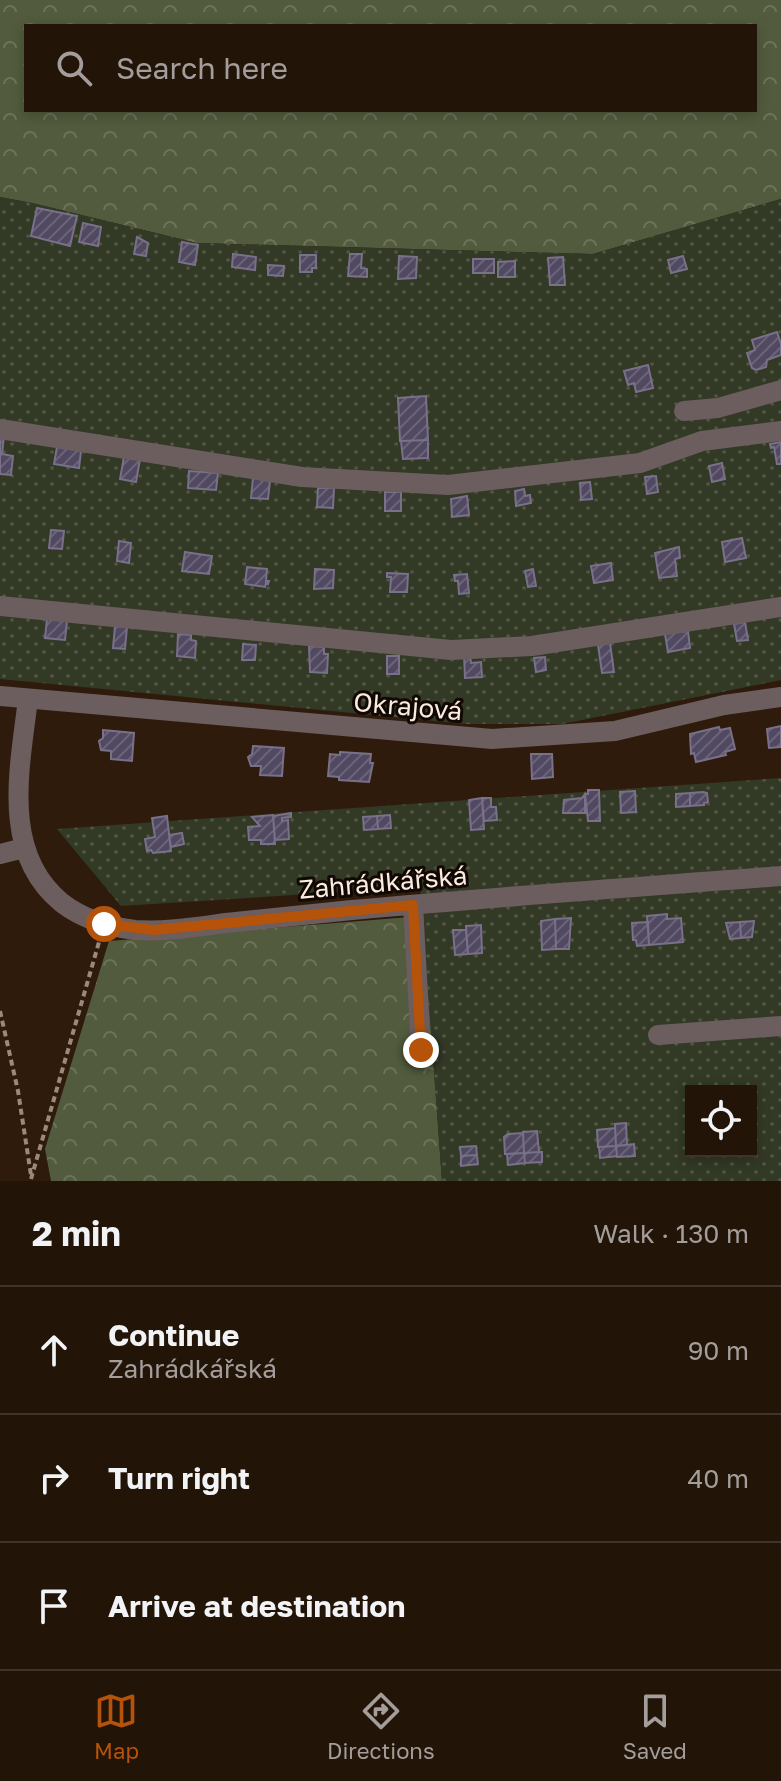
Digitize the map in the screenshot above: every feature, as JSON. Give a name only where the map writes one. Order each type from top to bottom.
[{"type":"street","points":[[684,411],[718,408],[781,390]]},
{"type":"street","points":[[0,429],[302,477],[448,485],[640,463],[702,441],[781,431]]},
{"type":"street","points":[[0,606],[451,650],[532,646],[781,607]]},
{"type":"street","name":"Okrajová","points":[[0,696],[492,739],[615,731],[724,705],[781,697]]},
{"type":"street","points":[[0,854],[24,848],[18,818],[18,788],[28,699]]},
{"type":"street","name":"Zahrádkářská","points":[[24,848],[39,876],[60,901],[104,924],[154,930],[413,905],[781,876]]},
{"type":"street","points":[[413,905],[421,1050]]},
{"type":"street","points":[[658,1035],[781,1026]]},
{"type":"path","points":[[31,1180],[104,924]]},
{"type":"path","points":[[0,1011],[18,1091],[31,1180]]},
{"type":"green space","points":[[0,0],[781,0],[781,199],[593,254],[197,243],[0,197]]},
{"type":"green space","points":[[0,197],[197,243],[593,254],[781,199],[781,680],[562,724],[466,724],[0,679]]},
{"type":"green space","points":[[781,778],[781,1181],[442,1181],[420,887],[121,906],[57,829]]},
{"type":"green space","points":[[423,916],[442,1181],[51,1181],[45,1149],[109,941]]},
{"type":"building","points":[[37,208],[77,216],[70,246],[31,236]]},
{"type":"building","points":[[83,223],[101,227],[98,246],[79,242]]},
{"type":"building","points":[[137,237],[148,243],[146,256],[134,254]]},
{"type":"building","points":[[182,242],[198,245],[195,265],[179,262]]},
{"type":"building","points":[[233,254],[256,257],[255,270],[232,267]]},
{"type":"building","points":[[350,254],[362,254],[361,268],[367,269],[367,277],[348,276]]},
{"type":"building","points":[[300,255],[316,255],[316,268],[312,268],[312,272],[300,272]]},
{"type":"building","points":[[399,256],[417,257],[416,278],[398,279]]},
{"type":"building","points":[[683,256],[687,269],[671,273],[668,260]]},
{"type":"building","points":[[563,257],[565,285],[550,285],[548,258]]},
{"type":"building","points":[[473,259],[494,259],[494,273],[473,273]]},
{"type":"building","points":[[515,261],[515,277],[498,277],[498,262]]},
{"type":"building","points":[[268,265],[284,266],[283,276],[268,275]]},
{"type":"building","points":[[777,332],[781,355],[767,360],[766,367],[752,368],[747,353],[755,350],[752,340]]},
{"type":"building","points":[[648,365],[653,388],[636,392],[634,383],[628,385],[624,371]]},
{"type":"building","points":[[426,396],[428,440],[400,441],[398,398]]},
{"type":"building","points":[[0,436],[4,436],[2,454],[13,456],[11,475],[0,474]]},
{"type":"building","points":[[428,440],[428,458],[403,459],[401,441]]},
{"type":"building","points":[[781,442],[781,464],[777,464],[774,447],[771,448],[770,444]]},
{"type":"building","points":[[57,447],[81,451],[79,468],[54,464]]},
{"type":"building","points":[[124,457],[140,459],[136,482],[120,479]]},
{"type":"building","points":[[722,463],[725,479],[712,482],[709,466]]},
{"type":"building","points":[[189,471],[218,473],[216,490],[188,488]]},
{"type":"building","points":[[656,476],[658,492],[647,494],[645,477]]},
{"type":"building","points":[[253,478],[270,481],[268,499],[251,498]]},
{"type":"building","points":[[590,482],[592,499],[581,500],[580,483]]},
{"type":"building","points":[[318,488],[334,488],[333,508],[317,507]]},
{"type":"building","points":[[524,489],[525,496],[530,495],[531,503],[516,506],[515,491]]},
{"type":"building","points":[[385,492],[401,492],[401,511],[385,511]]},
{"type":"building","points":[[467,496],[469,515],[452,517],[451,499]]},
{"type":"building","points":[[51,530],[64,531],[62,549],[49,548]]},
{"type":"building","points":[[742,538],[746,558],[725,562],[722,542]]},
{"type":"building","points":[[119,541],[131,543],[129,563],[117,561]]},
{"type":"building","points":[[679,547],[680,558],[675,559],[677,576],[659,578],[655,553]]},
{"type":"building","points":[[185,552],[212,556],[209,574],[182,571]]},
{"type":"building","points":[[611,563],[613,580],[594,583],[591,566]]},
{"type":"building","points":[[247,567],[267,569],[268,584],[265,587],[245,584]]},
{"type":"building","points":[[315,569],[334,570],[333,588],[314,589]]},
{"type":"building","points":[[533,569],[536,586],[528,587],[525,571]]},
{"type":"building","points":[[387,573],[408,574],[407,592],[390,592],[391,577],[387,577]]},
{"type":"building","points":[[467,574],[469,593],[459,594],[454,575]]},
{"type":"building","points":[[47,619],[67,621],[65,640],[45,638]]},
{"type":"building","points":[[745,622],[748,640],[737,641],[734,624]]},
{"type":"building","points":[[115,626],[127,627],[125,649],[113,648]]},
{"type":"building","points":[[688,631],[690,648],[668,652],[665,634]]},
{"type":"building","points":[[178,634],[191,635],[191,640],[196,641],[195,658],[177,656]]},
{"type":"building","points":[[610,643],[614,672],[602,673],[598,645]]},
{"type":"building","points":[[243,644],[256,645],[255,660],[242,660]]},
{"type":"building","points":[[309,646],[324,647],[324,654],[328,654],[327,673],[310,672]]},
{"type":"building","points":[[464,655],[470,655],[471,663],[481,662],[482,677],[465,678]]},
{"type":"building","points":[[387,656],[399,656],[399,674],[387,674]]},
{"type":"building","points":[[545,657],[546,670],[536,672],[534,658]]},
{"type":"building","points":[[781,726],[781,747],[769,748],[767,729]]},
{"type":"building","points":[[719,727],[720,730],[730,728],[735,749],[725,752],[726,755],[696,762],[694,753],[691,754],[690,734]]},
{"type":"building","points":[[103,730],[134,733],[132,761],[111,759],[111,751],[101,750],[99,741],[103,738]]},
{"type":"building","points":[[253,746],[284,748],[282,776],[260,775],[261,766],[251,766],[248,757],[252,754]]},
{"type":"building","points":[[340,752],[371,754],[370,763],[373,763],[369,782],[328,776],[330,754],[340,755]]},
{"type":"building","points":[[531,754],[552,754],[553,777],[532,779]]},
{"type":"building","points":[[588,790],[599,790],[600,821],[588,821],[585,794]]},
{"type":"building","points":[[635,791],[636,812],[621,813],[620,792]]},
{"type":"building","points":[[690,793],[707,793],[708,802],[690,806]]},
{"type":"building","points":[[690,793],[690,806],[676,807],[676,794]]},
{"type":"building","points":[[585,794],[585,813],[563,813],[564,800],[582,798]]},
{"type":"building","points":[[482,798],[484,829],[471,830],[469,800]]},
{"type":"building","points":[[482,798],[491,798],[491,807],[496,807],[497,820],[484,821]]},
{"type":"building","points":[[291,813],[291,817],[282,818],[282,821],[288,820],[289,839],[275,840],[273,816]]},
{"type":"building","points":[[273,815],[275,844],[249,840],[248,827],[260,826],[252,817]]},
{"type":"building","points":[[390,815],[391,828],[378,829],[377,816]]},
{"type":"building","points":[[167,816],[171,851],[147,851],[145,839],[155,837],[152,818]]},
{"type":"building","points":[[377,816],[378,829],[364,830],[363,817]]},
{"type":"building","points":[[182,833],[184,844],[171,847],[169,835]]},
{"type":"building","points":[[667,914],[667,919],[681,918],[683,942],[649,945],[647,916]]},
{"type":"building","points":[[571,918],[569,949],[556,949],[555,919]]},
{"type":"building","points":[[555,919],[556,949],[542,950],[541,921]]},
{"type":"building","points":[[754,921],[752,937],[741,938],[740,922]]},
{"type":"building","points":[[648,922],[649,945],[637,946],[636,940],[633,940],[632,923]]},
{"type":"building","points":[[740,922],[741,938],[730,939],[726,923]]},
{"type":"building","points":[[481,925],[482,953],[468,954],[466,926]]},
{"type":"building","points":[[453,930],[466,930],[468,954],[455,955]]},
{"type":"building","points":[[626,1123],[627,1145],[616,1146],[615,1124]]},
{"type":"building","points":[[615,1128],[616,1146],[598,1147],[597,1130]]},
{"type":"building","points":[[537,1131],[539,1152],[524,1153],[523,1132]]},
{"type":"building","points":[[523,1133],[524,1153],[505,1154],[504,1137]]},
{"type":"building","points":[[634,1144],[635,1156],[617,1157],[616,1146]]},
{"type":"building","points":[[476,1146],[477,1155],[461,1156],[460,1147]]},
{"type":"building","points":[[616,1146],[617,1156],[600,1158],[599,1147]]},
{"type":"building","points":[[542,1152],[542,1162],[525,1163],[524,1153]]},
{"type":"building","points":[[524,1153],[525,1163],[508,1165],[507,1154]]},
{"type":"building","points":[[477,1155],[478,1164],[461,1166],[461,1156]]},
{"type":"route","points":[[104,924],[136,930],[179,929],[413,905],[421,1050]]}]
